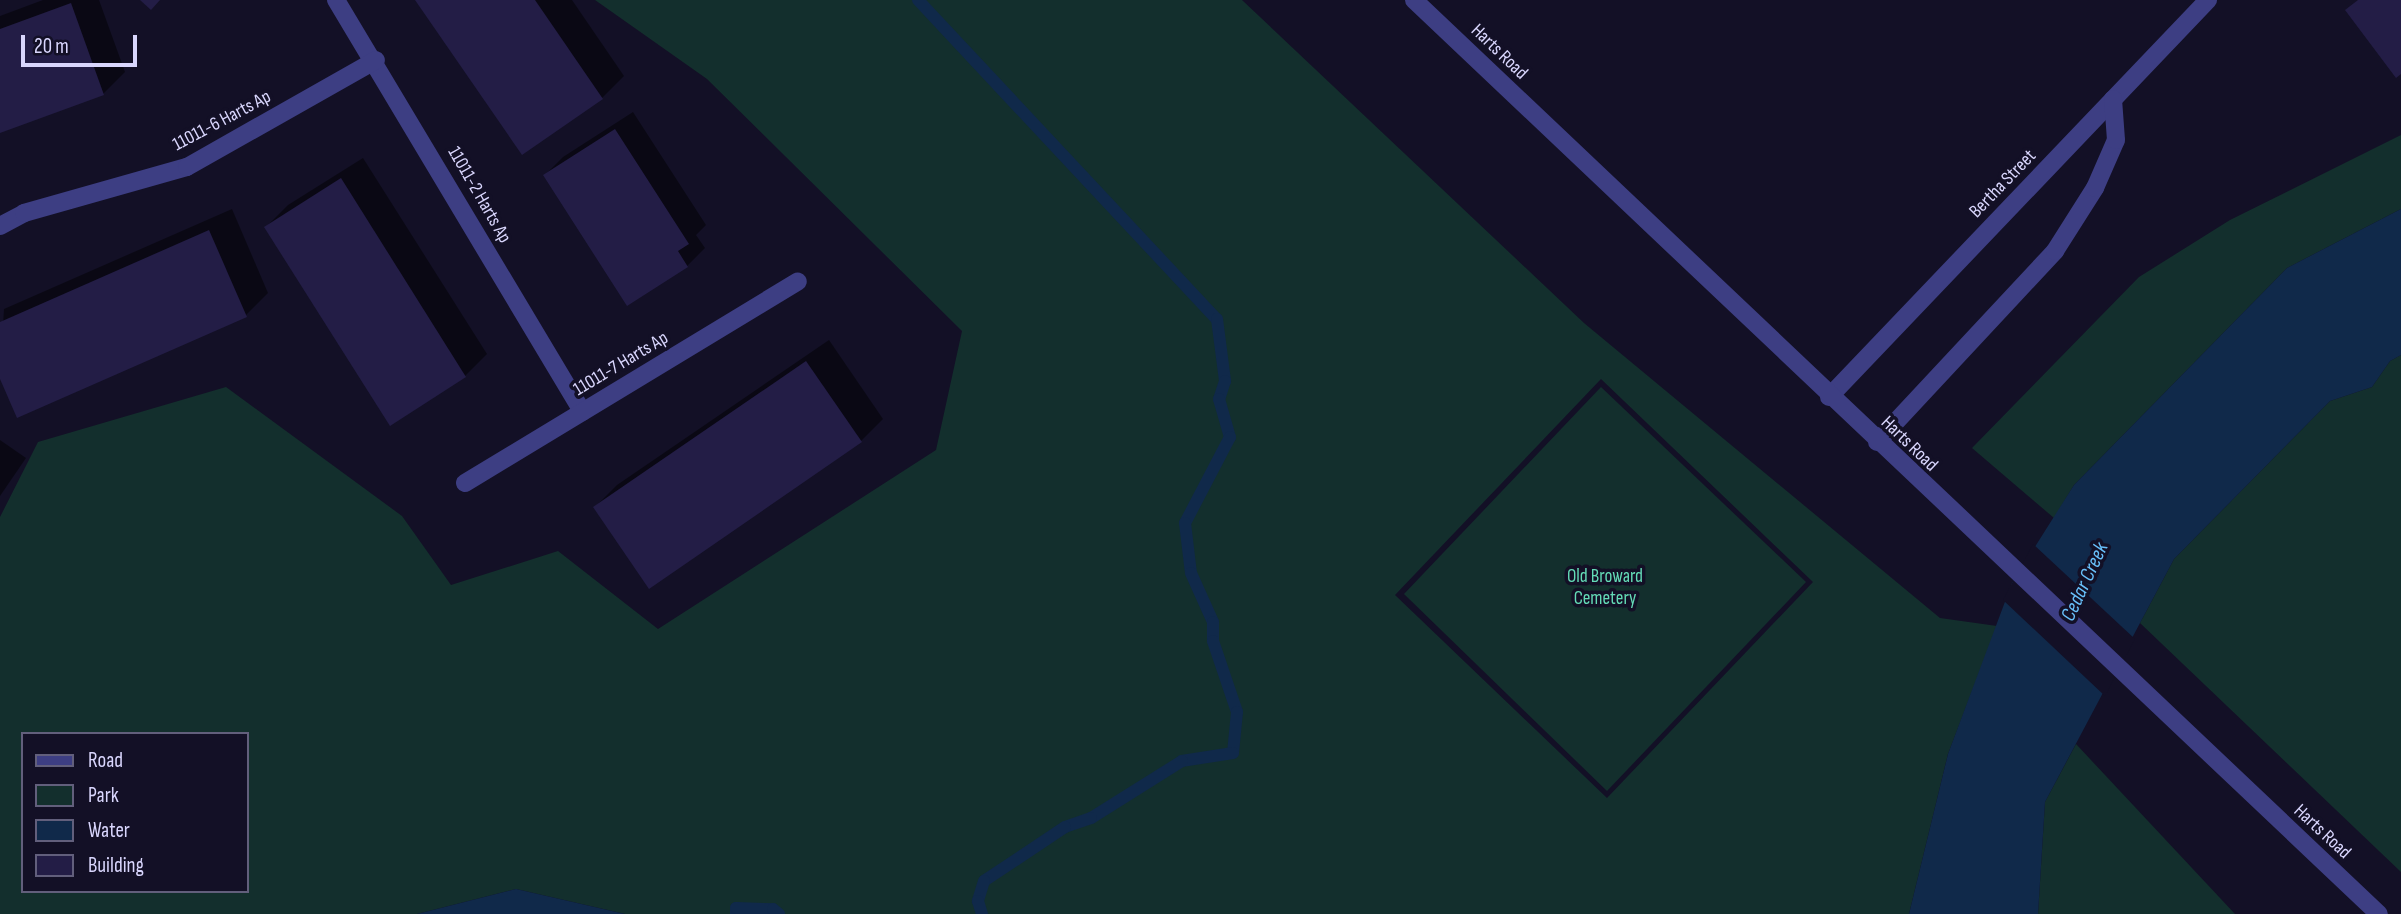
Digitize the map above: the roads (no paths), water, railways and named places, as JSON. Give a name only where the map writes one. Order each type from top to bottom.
[{"type":"street","name":"11011-2 Harts Ap","points":[[336,0],[376,60],[583,412]]},
{"type":"street","name":"Harts Road","points":[[1414,0],[1829,397],[2379,914]]},
{"type":"street","name":"Bertha Street","points":[[1829,397],[2207,0]]},
{"type":"street","name":"11011-6 Harts Ap","points":[[0,226],[24,213],[187,167],[376,60]]},
{"type":"street","points":[[1877,442],[2055,251],[2095,188],[2116,140],[2113,99]]},
{"type":"street","name":"11011-7 Harts Ap","points":[[465,483],[798,281]]},
{"type":"water","name":"Cedar Creek","points":[[2401,209],[2401,355],[2390,361],[2372,387],[2330,401],[2174,559],[2045,802],[2038,914],[1909,914],[1948,754],[2012,583],[2074,485],[2287,268]]},
{"type":"water","points":[[516,889],[625,914],[417,914]]},
{"type":"waterway","points":[[918,0],[1217,319],[1225,381],[1219,399],[1230,437],[1185,523],[1191,573],[1213,622],[1213,641],[1237,712],[1233,753],[1182,761],[1091,818],[1065,827],[984,881],[978,901],[982,914]]},
{"type":"waterway","points":[[736,914],[736,908],[773,909],[779,914]]},
{"type":"park label","name":"Old Broward Cemetery","points":[[1605,588]]}]
